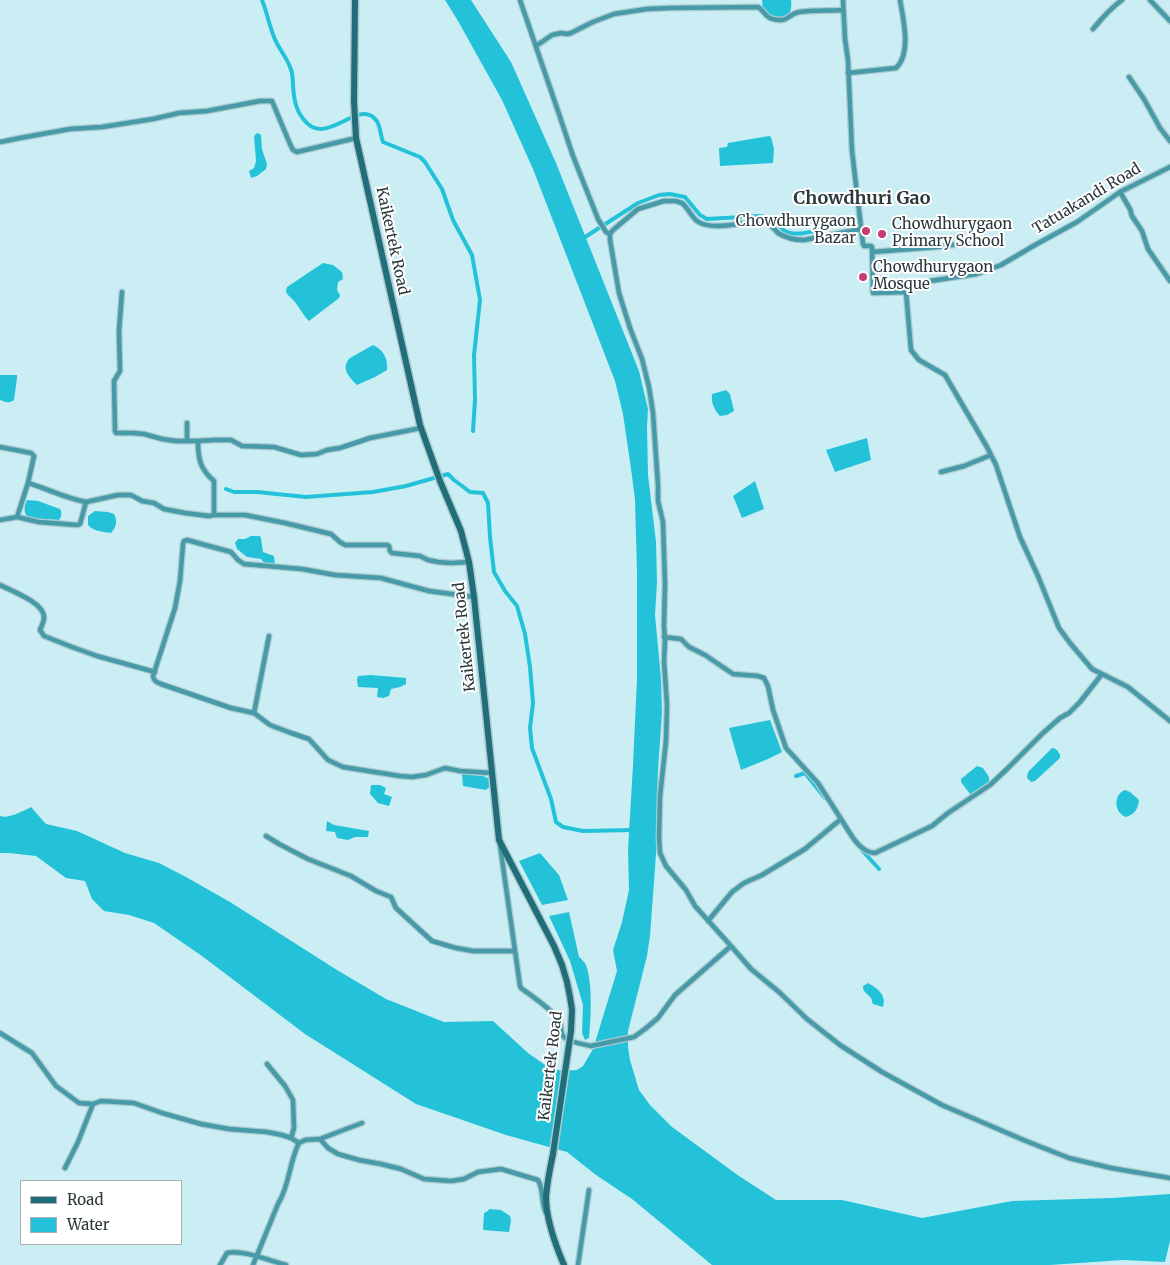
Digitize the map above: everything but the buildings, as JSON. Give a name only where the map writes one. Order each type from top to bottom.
[{"type":"main road","name":"Kaikertek Road","points":[[355,0],[354,101],[356,134],[421,428],[461,531],[469,562],[499,840],[554,946],[562,965],[570,997],[572,1010],[571,1032],[546,1198],[555,1244],[564,1265]]},
{"type":"street","points":[[520,0],[573,156],[598,219],[608,233],[619,294],[650,388],[658,501],[663,522],[665,584],[664,661],[667,705],[666,742],[660,796],[659,838],[660,853],[666,866],[686,890],[695,906],[751,969],[807,1019],[840,1045],[882,1072],[942,1106],[1069,1158],[1111,1168],[1170,1178]]},
{"type":"street","points":[[843,0],[852,151],[863,244],[864,246],[871,246],[872,252],[873,293],[906,292],[912,350],[919,360],[945,375],[996,464],[1020,537],[1059,628],[1090,667],[1128,687],[1170,721]]},
{"type":"street","points":[[848,73],[896,68],[900,64],[905,48],[905,30],[900,0]]},
{"type":"street","points":[[1093,29],[1110,9],[1122,0]]},
{"type":"street","points":[[1150,0],[1170,21]]},
{"type":"street","points":[[536,46],[552,35],[571,33],[614,14],[647,9],[758,7],[769,18],[780,20],[785,20],[798,12],[843,10]]},
{"type":"street","points":[[1129,77],[1170,142]]},
{"type":"street","points":[[0,142],[62,131],[153,119],[179,113],[207,111],[260,101],[272,101],[290,144],[293,150],[297,152],[356,134]]},
{"type":"street","name":"Tatuakandi Road","points":[[906,292],[914,287],[930,282],[977,274],[1001,265],[1035,244],[1077,222],[1120,192],[1170,167]]},
{"type":"street","points":[[1120,192],[1142,232],[1148,248],[1170,281]]},
{"type":"street","points":[[608,233],[638,209],[670,201],[682,203],[697,222],[716,226],[766,222],[779,233],[795,240],[861,229]]},
{"type":"street","points":[[872,252],[967,243]]},
{"type":"street","points":[[122,292],[119,331],[120,371],[114,381],[116,433],[133,432],[162,439],[187,441],[231,440],[242,446],[274,447],[300,455],[317,454],[370,438],[421,428]]},
{"type":"street","points":[[187,423],[187,441]]},
{"type":"street","points":[[198,441],[199,461],[206,475],[214,481],[214,515]]},
{"type":"street","points":[[0,447],[31,453],[34,456],[17,517]]},
{"type":"street","points":[[941,472],[964,466],[991,455]]},
{"type":"street","points":[[28,483],[67,498],[86,502],[118,495],[131,495],[142,501],[154,503],[164,509],[201,515],[245,515],[285,523],[330,534],[345,545],[387,545],[392,553],[420,556],[438,562],[469,562]]},
{"type":"street","points":[[0,520],[17,517],[39,522],[77,525],[80,524],[86,502]]},
{"type":"street","points":[[474,597],[429,591],[381,578],[335,575],[302,569],[244,564],[231,552],[187,540],[183,544],[176,608],[153,676],[154,680],[161,684],[231,708],[254,713],[270,725],[309,739],[328,760],[343,767],[400,776],[426,775],[445,768],[492,773]]},
{"type":"street","points":[[0,585],[38,606],[43,613],[44,619],[40,630],[44,636],[97,656],[155,672]]},
{"type":"street","points":[[254,713],[270,636]]},
{"type":"street","points":[[664,637],[681,639],[689,647],[705,655],[733,674],[764,678],[786,748],[818,783],[839,821],[862,848],[872,853],[876,853],[932,826],[996,780],[1043,733],[1060,718],[1069,713],[1102,674]]},
{"type":"street","points":[[708,921],[732,892],[744,883],[805,849],[839,821]]},
{"type":"street","points":[[266,836],[308,859],[351,876],[376,891],[391,897],[396,908],[432,941],[473,951],[515,951]]},
{"type":"street","points":[[499,840],[519,983],[521,988],[537,999],[560,1020],[564,1037],[583,1045],[591,1046],[634,1037],[658,1018],[675,995],[731,946]]},
{"type":"street","points":[[0,1033],[32,1053],[56,1086],[79,1103],[93,1104],[100,1101],[134,1103],[201,1124],[229,1129],[267,1132],[291,1138],[299,1143]]},
{"type":"street","points":[[267,1064],[285,1086],[292,1100],[294,1128],[291,1138]]},
{"type":"street","points":[[65,1168],[93,1104]]},
{"type":"street","points":[[253,1265],[281,1199],[294,1153],[299,1143],[305,1140],[320,1139],[362,1123]]},
{"type":"street","points":[[320,1139],[328,1148],[338,1154],[400,1169],[424,1179],[451,1181],[464,1179],[478,1172],[501,1170],[538,1180],[541,1185],[544,1211],[548,1215]]},
{"type":"street","points":[[578,1265],[589,1190]]},
{"type":"street","points":[[220,1265],[227,1253],[233,1252],[257,1256],[286,1265]]},
{"type":"water","points":[[445,0],[471,0],[511,62],[556,163],[639,371],[648,409],[648,475],[656,542],[657,582],[655,615],[662,713],[657,797],[658,827],[650,936],[647,956],[628,1031],[630,1060],[639,1090],[650,1105],[672,1127],[739,1176],[776,1200],[842,1200],[922,1218],[1012,1201],[1170,1194],[1170,1241],[1165,1262],[1123,1260],[1050,1265],[712,1265],[632,1199],[596,1175],[567,1152],[506,1135],[416,1104],[305,1034],[202,956],[154,923],[129,915],[104,911],[92,899],[85,881],[66,878],[36,856],[0,853],[0,816],[12,816],[31,807],[46,824],[77,831],[125,853],[159,863],[186,877],[230,902],[386,999],[444,1022],[493,1021],[528,1053],[548,1067],[562,1071],[577,1070],[583,1066],[593,1049],[617,971],[613,950],[629,890],[628,850],[637,679],[635,499],[631,469],[623,414],[615,381],[533,169],[502,100]]},
{"type":"water","points":[[762,0],[791,0],[790,13],[783,18],[773,17],[763,10]]},
{"type":"water","points":[[258,133],[261,135],[262,149],[267,164],[266,169],[251,178],[249,171],[254,168],[256,161],[254,136]]},
{"type":"water","points":[[771,137],[774,149],[773,163],[720,166],[719,148],[727,147],[728,143]]},
{"type":"water","points":[[323,263],[333,265],[342,272],[343,279],[338,282],[337,290],[340,295],[339,298],[309,321],[286,291],[287,287]]},
{"type":"water","points":[[373,345],[380,349],[384,355],[387,362],[387,370],[357,385],[347,372],[347,362],[350,358]]},
{"type":"water","points":[[0,375],[17,375],[14,400],[10,402],[0,400]]},
{"type":"water","points":[[726,390],[730,394],[734,411],[720,416],[713,406],[712,394]]},
{"type":"water","points":[[867,438],[871,460],[835,472],[826,450]]},
{"type":"water","points":[[755,481],[764,509],[742,518],[733,496]]},
{"type":"water","points":[[27,500],[38,501],[60,509],[60,519],[29,518],[25,510]]},
{"type":"water","points":[[95,511],[114,514],[116,524],[111,533],[95,530],[88,525],[88,516]]},
{"type":"water","points":[[251,536],[260,536],[263,552],[274,556],[275,565],[265,564],[261,559],[247,557],[237,549],[235,543],[238,539],[245,539]]},
{"type":"water","points":[[371,675],[406,678],[406,684],[391,689],[389,696],[377,697],[378,688],[358,687],[358,676]]},
{"type":"water","points":[[770,720],[782,752],[741,770],[729,728]]},
{"type":"water","points":[[1052,748],[1058,751],[1060,758],[1035,781],[1031,782],[1027,778],[1028,772]]},
{"type":"water","points":[[977,766],[983,768],[989,777],[989,782],[973,795],[970,794],[961,782],[961,779]]},
{"type":"water","points":[[462,774],[483,776],[490,779],[490,786],[486,790],[463,786]]},
{"type":"water","points":[[371,785],[380,785],[386,788],[384,794],[392,797],[389,806],[378,803],[370,794]]},
{"type":"water","points":[[1125,790],[1139,800],[1136,811],[1126,817],[1119,812],[1116,804],[1118,795]]},
{"type":"water","points":[[327,821],[334,825],[369,831],[368,837],[355,837],[348,840],[337,838],[335,832],[326,831]]},
{"type":"water","points":[[540,853],[559,875],[568,900],[542,905],[519,861]]},
{"type":"water","points":[[569,912],[579,957],[585,963],[588,970],[591,999],[590,1030],[589,1038],[585,1040],[582,1033],[583,1005],[570,961],[549,916]]},
{"type":"water","points":[[868,983],[882,995],[884,999],[883,1007],[873,1004],[871,998],[864,992],[863,986]]},
{"type":"water","points":[[489,1209],[501,1210],[510,1216],[509,1232],[483,1230],[484,1213]]},
{"type":"waterway","points":[[262,0],[274,37],[291,69],[296,105],[306,122],[314,128],[323,129],[361,114],[369,115],[378,122],[383,142],[420,157],[442,189],[453,220],[472,255],[480,300],[474,355],[475,400],[473,431]]},
{"type":"waterway","points":[[582,239],[638,203],[659,195],[670,194],[685,197],[700,215],[707,219],[759,216],[772,219],[784,230],[794,234],[825,229]]},
{"type":"waterway","points":[[226,489],[234,492],[257,492],[306,497],[373,492],[406,486],[448,474],[470,492],[483,493],[488,503],[494,572],[505,591],[517,606],[525,634],[533,703],[530,728],[532,748],[551,799],[556,822],[563,827],[583,831],[633,830]]},
{"type":"waterway","points":[[796,776],[805,773],[825,798]]},
{"type":"waterway","points":[[861,849],[879,869]]},
{"type":"place","name":"Chowdhurygaon Bazar","points":[[866,231]]},
{"type":"place","name":"Chowdhurygaon Primary School","points":[[882,234]]},
{"type":"place","name":"Chowdhurygaon Mosque","points":[[863,277]]},
{"type":"district","name":"Chowdhuri Gao","points":[[862,199]]}]
